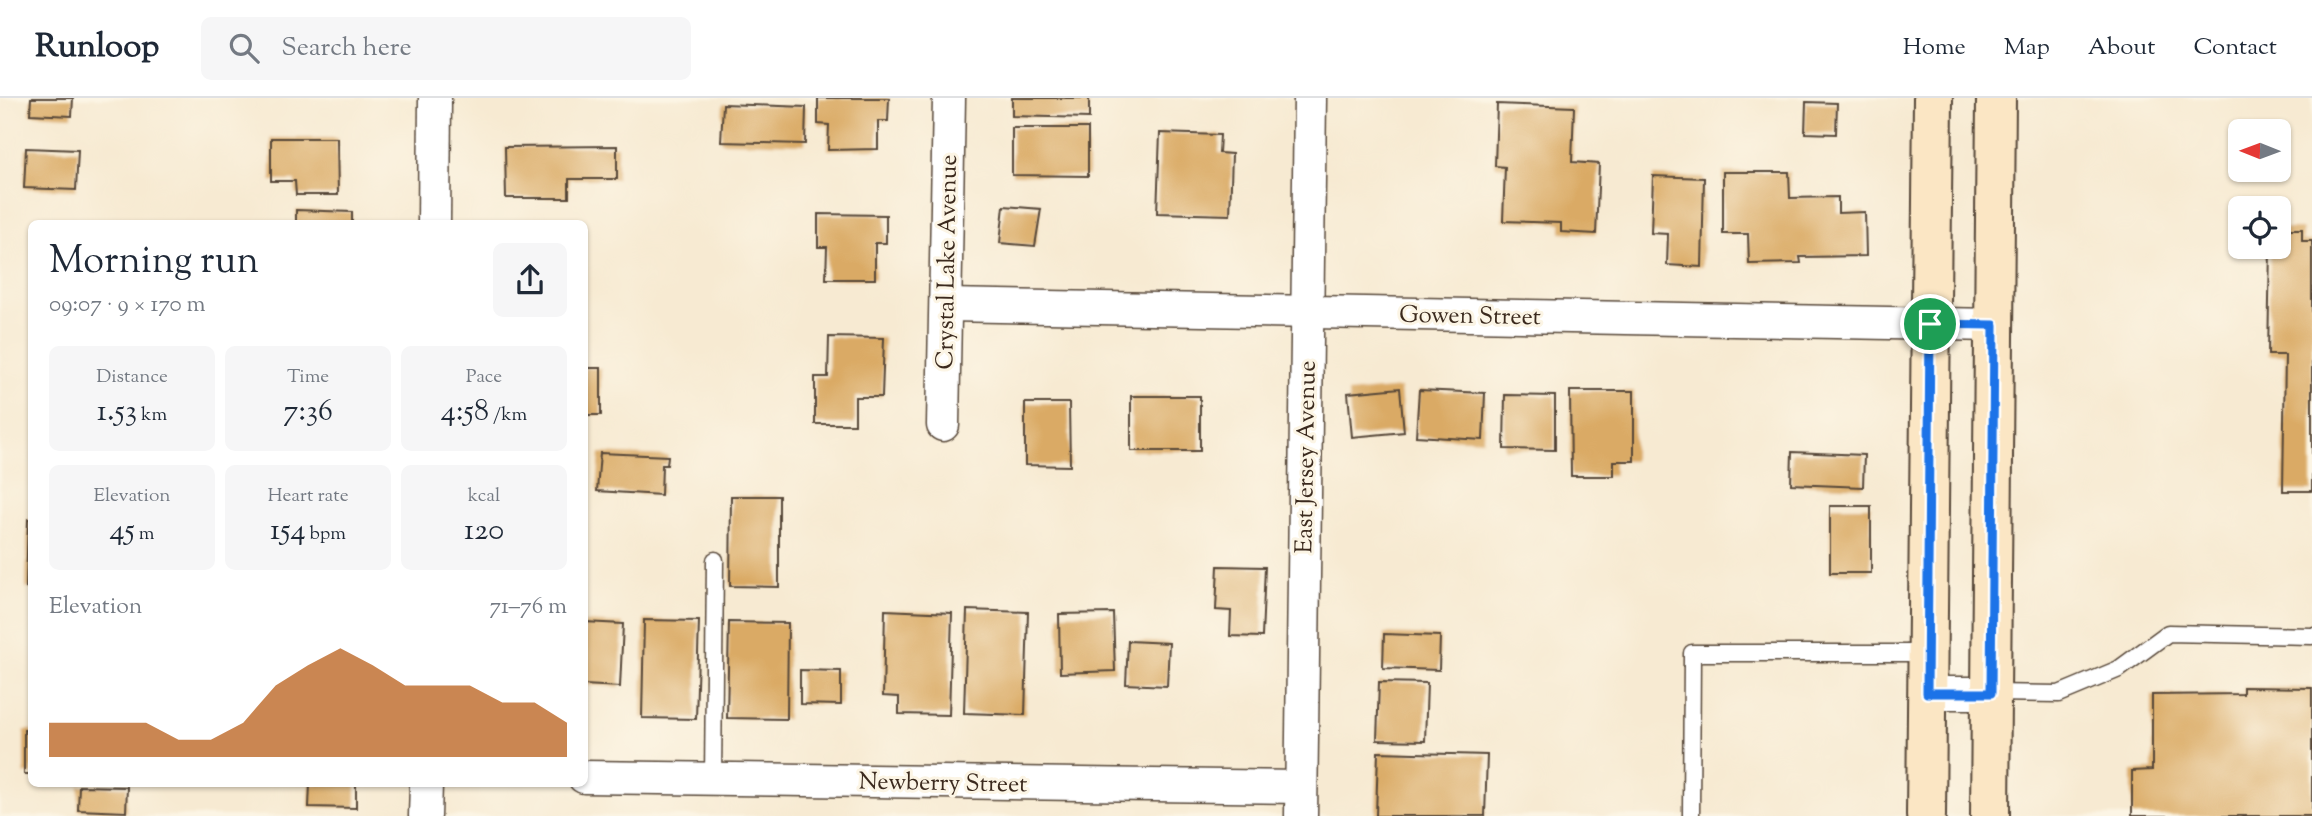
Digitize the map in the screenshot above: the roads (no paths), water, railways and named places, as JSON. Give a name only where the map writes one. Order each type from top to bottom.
[{"type":"street","points":[[433,220],[435,98]]},
{"type":"street","name":"Crystal Lake Avenue","points":[[943,425],[949,98]]},
{"type":"street","name":"East Jersey Avenue","points":[[1301,802],[1310,98]]},
{"type":"street","points":[[1926,816],[1933,98]]},
{"type":"street","points":[[1990,816],[1996,98]]},
{"type":"street","name":"Gowen Street","points":[[946,305],[1994,325]]},
{"type":"street","points":[[1927,693],[1991,693]]},
{"type":"street","name":"Newberry Street","points":[[588,778],[713,779],[1301,802]]},
{"type":"street","points":[[425,816],[426,787]]},
{"type":"lane","points":[[713,779],[715,560]]},
{"type":"lane","points":[[1991,693],[2059,694],[2119,669],[2168,633],[2312,636]]},
{"type":"lane","points":[[1690,816],[1692,653],[1927,653]]}]
